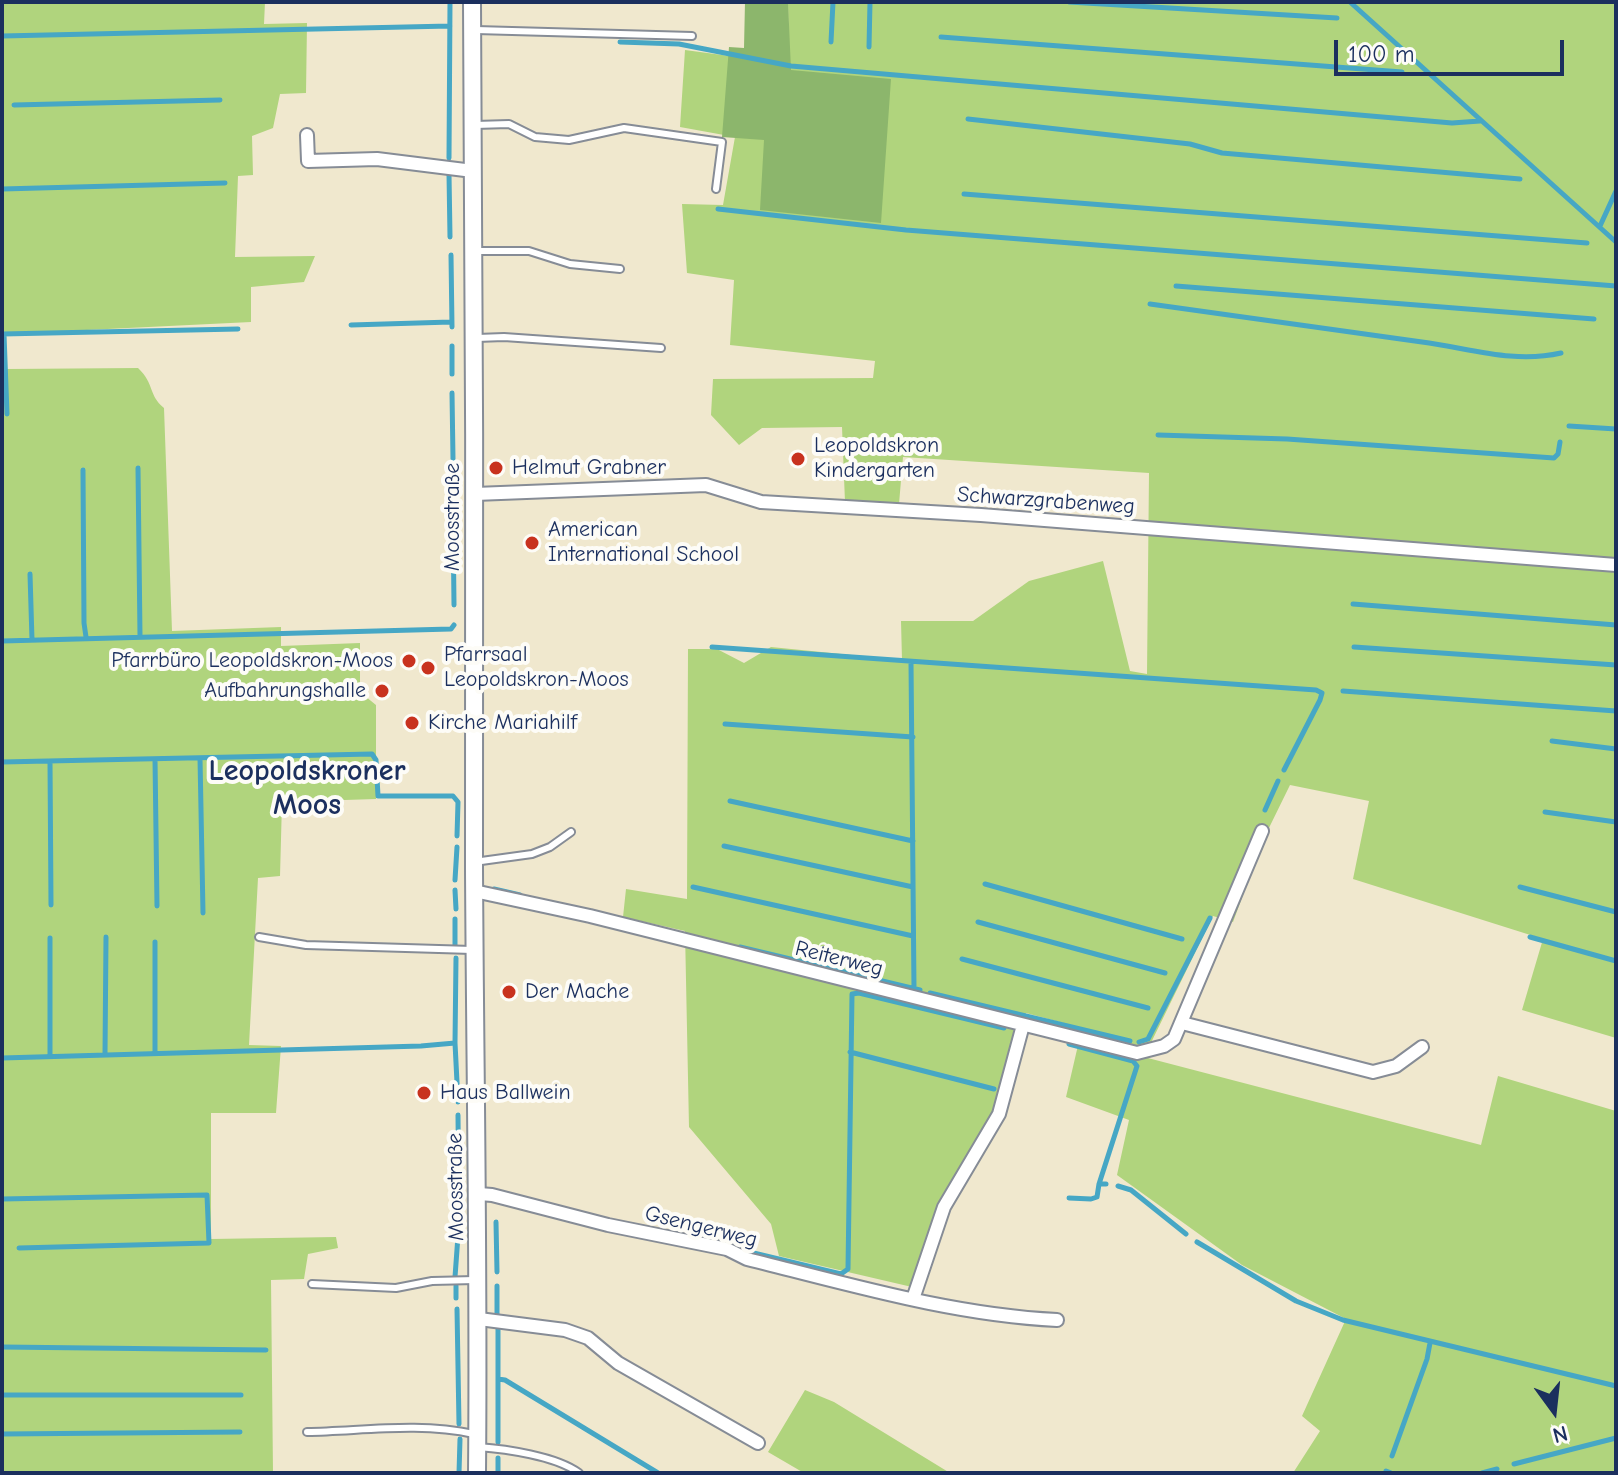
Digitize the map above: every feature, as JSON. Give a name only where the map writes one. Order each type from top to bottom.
[{"type":"street","name":"Moosstraße","points":[[472,2],[474,891],[479,1194],[477,1473]]},
{"type":"street","points":[[307,135],[308,161],[377,159],[473,171]]},
{"type":"street","name":"Schwarzgrabenweg","points":[[475,494],[706,485],[761,502],[981,515],[1616,565]]},
{"type":"street","name":"Reiterweg","points":[[474,891],[590,916],[1137,1053],[1164,1046],[1174,1039],[1262,831]]},
{"type":"street","points":[[1182,1023],[1373,1072],[1396,1066],[1422,1047]]},
{"type":"street","points":[[913,1299],[944,1207],[999,1114],[1023,1025]]},
{"type":"street","name":"Gsengerweg","points":[[479,1194],[727,1249],[747,1259],[913,1299],[1012,1318],[1057,1320]]},
{"type":"street","points":[[479,1319],[565,1330],[588,1338],[618,1363],[758,1443]]},
{"type":"lane","points":[[472,29],[692,36]]},
{"type":"lane","points":[[473,125],[509,124],[535,137],[569,140],[624,128],[722,142],[716,189]]},
{"type":"lane","points":[[474,251],[529,251],[570,264],[620,269]]},
{"type":"lane","points":[[475,338],[504,337],[661,348]]},
{"type":"lane","points":[[474,862],[532,854],[550,847],[571,832]]},
{"type":"lane","points":[[259,937],[306,945],[475,949]]},
{"type":"lane","points":[[312,1284],[396,1288],[432,1281],[478,1280]]},
{"type":"lane","points":[[307,1432],[402,1427],[454,1429],[478,1441],[554,1461],[579,1473]]},
{"type":"green space","points":[[2,2],[265,2],[264,24],[307,23],[306,93],[280,94],[273,128],[252,136],[253,175],[238,176],[235,257],[315,256],[304,282],[251,287],[251,322],[5,334],[7,369],[138,368],[164,408],[172,631],[281,627],[281,646],[360,643],[360,692],[376,705],[376,799],[282,802],[280,876],[258,878],[249,1045],[281,1046],[276,1113],[211,1113],[211,1239],[336,1237],[338,1248],[308,1254],[304,1279],[271,1280],[273,1473],[2,1473]]},
{"type":"green space","points":[[745,2],[788,2],[791,70],[891,79],[881,223],[760,210],[764,140],[722,137],[729,47],[744,48]]},
{"type":"green space","points":[[788,2],[1616,2],[1616,1038],[1522,1010],[1543,939],[1353,879],[1369,801],[1290,785],[1265,836],[1233,922],[1213,916],[1144,1057],[1481,1145],[1498,1076],[1616,1111],[1616,1473],[1293,1473],[1320,1431],[1302,1416],[1346,1319],[1242,1265],[1117,1175],[1129,1120],[1066,1097],[1082,1028],[1026,1013],[991,1116],[971,1155],[947,1189],[912,1287],[779,1256],[771,1224],[689,1127],[685,931],[623,917],[626,889],[687,899],[688,649],[717,649],[744,663],[771,647],[902,660],[901,621],[973,621],[1029,581],[1103,561],[1130,671],[1147,674],[1149,473],[903,457],[899,504],[845,502],[842,427],[762,428],[739,445],[711,415],[713,379],[873,378],[875,361],[730,345],[734,280],[687,273],[682,204],[723,205],[735,137],[680,127],[685,50],[789,64]]},
{"type":"green space","points":[[805,1390],[834,1402],[950,1473],[804,1473],[768,1452]]},
{"type":"waterway","points":[[449,158],[450,2]]},
{"type":"waterway","points":[[831,42],[833,2]]},
{"type":"waterway","points":[[869,47],[870,2]]},
{"type":"waterway","points":[[1069,2],[1337,18]]},
{"type":"waterway","points":[[1350,2],[1616,242]]},
{"type":"waterway","points":[[2,36],[450,26]]},
{"type":"waterway","points":[[941,37],[1402,72]]},
{"type":"waterway","points":[[620,42],[679,44],[791,66],[1452,123],[1480,121]]},
{"type":"waterway","points":[[14,105],[220,100]]},
{"type":"waterway","points":[[968,119],[1190,144],[1222,153],[1520,179]]},
{"type":"waterway","points":[[449,174],[450,237]]},
{"type":"waterway","points":[[2,189],[225,183]]},
{"type":"waterway","points":[[1600,226],[1616,191]]},
{"type":"waterway","points":[[964,194],[1587,243]]},
{"type":"waterway","points":[[718,209],[906,230],[1616,286]]},
{"type":"waterway","points":[[451,255],[452,327]]},
{"type":"waterway","points":[[1176,286],[1594,319]]},
{"type":"waterway","points":[[1150,304],[1491,354],[1526,357],[1561,353]]},
{"type":"waterway","points":[[351,325],[451,322]]},
{"type":"waterway","points":[[2,334],[238,329]]},
{"type":"waterway","points":[[4,334],[7,414]]},
{"type":"waterway","points":[[452,346],[452,374]]},
{"type":"waterway","points":[[452,393],[453,459]]},
{"type":"waterway","points":[[1569,426],[1616,429]]},
{"type":"waterway","points":[[1158,435],[1287,439],[1554,458],[1560,442]]},
{"type":"waterway","points":[[138,468],[140,636]]},
{"type":"waterway","points":[[83,470],[86,637]]},
{"type":"waterway","points":[[453,497],[454,474]]},
{"type":"waterway","points":[[453,515],[454,605]]},
{"type":"waterway","points":[[30,574],[32,640]]},
{"type":"waterway","points":[[1353,604],[1616,625]]},
{"type":"waterway","points":[[2,641],[451,629],[454,625]]},
{"type":"waterway","points":[[712,647],[1316,690],[1322,693],[1320,700],[1284,770]]},
{"type":"waterway","points":[[1354,647],[1616,665]]},
{"type":"waterway","points":[[911,662],[914,989]]},
{"type":"waterway","points":[[1343,691],[1616,711]]},
{"type":"waterway","points":[[725,724],[913,737]]},
{"type":"waterway","points":[[1552,741],[1616,749]]},
{"type":"waterway","points":[[2,762],[372,754],[376,760],[378,796],[453,796],[458,802],[457,836]]},
{"type":"waterway","points":[[200,758],[203,913]]},
{"type":"waterway","points":[[155,759],[157,906]]},
{"type":"waterway","points":[[50,761],[51,905]]},
{"type":"waterway","points":[[1265,810],[1278,781]]},
{"type":"waterway","points":[[730,801],[913,841]]},
{"type":"waterway","points":[[1545,812],[1616,822]]},
{"type":"waterway","points":[[724,846],[913,887]]},
{"type":"waterway","points":[[455,880],[457,847]]},
{"type":"waterway","points":[[985,884],[1182,939]]},
{"type":"waterway","points":[[693,887],[913,936]]},
{"type":"waterway","points":[[1520,887],[1616,912]]},
{"type":"waterway","points":[[494,889],[520,895]]},
{"type":"waterway","points":[[455,890],[456,909]]},
{"type":"waterway","points":[[1139,1042],[1148,1039],[1210,918]]},
{"type":"waterway","points":[[455,919],[455,945]]},
{"type":"waterway","points":[[978,922],[1165,973]]},
{"type":"waterway","points":[[105,1054],[106,937]]},
{"type":"waterway","points":[[1530,937],[1616,961]]},
{"type":"waterway","points":[[50,938],[50,1056]]},
{"type":"waterway","points":[[155,942],[155,1053]]},
{"type":"waterway","points":[[740,947],[920,990]]},
{"type":"waterway","points":[[456,958],[458,1102]]},
{"type":"waterway","points":[[962,959],[1148,1008]]},
{"type":"waterway","points":[[737,1249],[841,1274],[848,1269],[852,994],[859,993],[1004,1028]]},
{"type":"waterway","points":[[930,993],[1130,1041]]},
{"type":"waterway","points":[[2,1058],[455,1043]]},
{"type":"waterway","points":[[1069,1044],[1133,1061],[1137,1066],[1099,1184],[1106,1184]]},
{"type":"waterway","points":[[850,1052],[994,1089]]},
{"type":"waterway","points":[[455,1277],[459,1222],[458,1115]]},
{"type":"waterway","points":[[1069,1198],[1097,1197],[1099,1184]]},
{"type":"waterway","points":[[1118,1186],[1131,1190],[1186,1234]]},
{"type":"waterway","points":[[2,1199],[207,1195],[209,1243],[19,1248]]},
{"type":"waterway","points":[[496,1222],[497,1272]]},
{"type":"waterway","points":[[1197,1242],[1296,1301],[1343,1320],[1616,1386]]},
{"type":"waterway","points":[[456,1286],[456,1298]]},
{"type":"waterway","points":[[497,1286],[497,1314]]},
{"type":"waterway","points":[[457,1309],[459,1424]]},
{"type":"waterway","points":[[498,1326],[498,1442]]},
{"type":"waterway","points":[[1392,1456],[1430,1343]]},
{"type":"waterway","points":[[2,1347],[266,1350]]},
{"type":"waterway","points":[[498,1379],[505,1380],[658,1473]]},
{"type":"waterway","points":[[2,1395],[241,1395]]},
{"type":"waterway","points":[[2,1434],[240,1432]]},
{"type":"waterway","points":[[1514,1464],[1616,1438]]},
{"type":"waterway","points":[[459,1473],[460,1439]]},
{"type":"waterway","points":[[498,1458],[498,1473]]},
{"type":"waterway","points":[[1482,1473],[1497,1469]]},
{"type":"waterway","points":[[1386,1473],[1391,1473]]},
{"type":"place","name":"Leopoldskron Kindergarten","points":[[798,459]]},
{"type":"place","name":"Helmut Grabner","points":[[496,468]]},
{"type":"place","name":"American International School","points":[[532,543]]},
{"type":"place","name":"Pfarrbüro Leopoldskron-Moos","points":[[409,661]]},
{"type":"place","name":"Pfarrsaal Leopoldskron-Moos","points":[[428,668]]},
{"type":"place","name":"Aufbahrungshalle","points":[[382,691]]},
{"type":"place","name":"Kirche Mariahilf","points":[[412,723]]},
{"type":"place","name":"Der Mache","points":[[509,992]]},
{"type":"place","name":"Haus Ballwein","points":[[424,1093]]},
{"type":"district","name":"Leopoldskroner Moos","points":[[307,789]]}]
